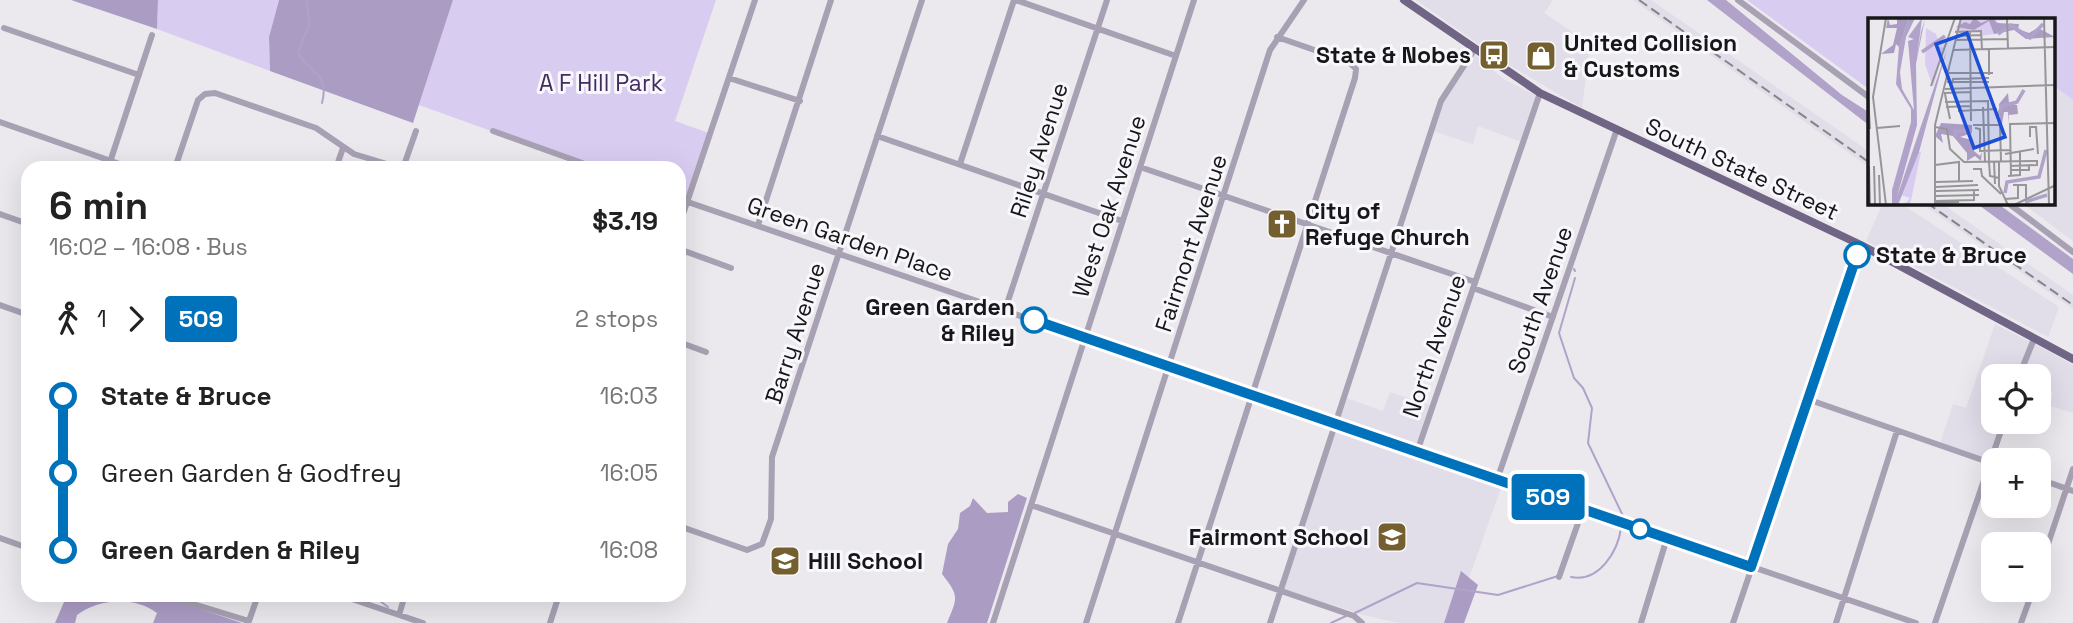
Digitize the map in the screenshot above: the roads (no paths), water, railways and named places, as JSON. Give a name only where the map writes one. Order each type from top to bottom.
[{"type":"main road","name":"South State Street","points":[[1404,0],[1540,93],[1616,132],[1861,245],[2073,359]]},
{"type":"street","points":[[686,204],[755,0]]},
{"type":"street","points":[[758,225],[831,0]]},
{"type":"street","name":"Barry Avenue","points":[[686,528],[747,550],[762,544],[769,532],[772,457],[922,0]]},
{"type":"street","points":[[960,164],[1015,0],[1175,56]]},
{"type":"street","name":"Riley Avenue","points":[[1005,310],[1107,0]]},
{"type":"street","name":"West Oak Avenue","points":[[993,623],[1194,0]]},
{"type":"street","name":"Fairmont Avenue","points":[[1086,623],[1277,37],[1304,0]]},
{"type":"street","points":[[1738,0],[1868,97]]},
{"type":"street","points":[[4,28],[139,75]]},
{"type":"street","points":[[111,161],[152,35]]},
{"type":"street","points":[[1178,623],[1356,69],[1349,62],[1277,37]]},
{"type":"street","points":[[1270,623],[1441,101],[1474,50]]},
{"type":"street","points":[[729,78],[800,101]]},
{"type":"street","points":[[177,161],[198,100],[205,94],[215,93],[316,128],[343,148],[381,161]]},
{"type":"street","name":"North Avenue","points":[[1417,452],[1540,93]]},
{"type":"street","points":[[0,122],[102,161]]},
{"type":"street","points":[[405,161],[416,131]]},
{"type":"street","points":[[493,131],[577,161]]},
{"type":"street","name":"South Avenue","points":[[1497,480],[1616,132]]},
{"type":"street","points":[[877,136],[1122,221]]},
{"type":"street","points":[[339,161],[343,148]]},
{"type":"street","points":[[1140,167],[1391,253],[1553,317]]},
{"type":"street","name":"Green Garden Place","points":[[687,201],[1916,623]]},
{"type":"street","points":[[2011,205],[2073,253]]},
{"type":"street","points":[[0,214],[21,222]]},
{"type":"street","points":[[1733,623],[1861,245]]},
{"type":"street","points":[[686,252],[731,268]]},
{"type":"street","points":[[0,305],[21,312]]},
{"type":"street","points":[[2024,364],[2034,338]]},
{"type":"street","points":[[686,345],[706,352]]},
{"type":"street","points":[[1807,399],[1981,460]]},
{"type":"street","points":[[1836,623],[1897,431]]},
{"type":"street","points":[[2051,540],[2070,490],[2073,469]]},
{"type":"street","points":[[2051,483],[2070,490]]},
{"type":"street","points":[[1935,623],[1981,492]]},
{"type":"street","points":[[1031,505],[1362,622]]},
{"type":"street","points":[[1559,577],[1583,509]]},
{"type":"street","points":[[0,538],[21,546]]},
{"type":"street","points":[[1641,623],[1667,538]]},
{"type":"street","points":[[187,602],[248,621],[255,602]]},
{"type":"street","points":[[361,602],[423,623]]},
{"type":"street","points":[[399,615],[403,602]]},
{"type":"street","points":[[550,623],[557,602]]},
{"type":"street","points":[[2021,623],[2029,602]]},
{"type":"waterway","points":[[307,0],[309,25],[298,53],[321,79],[324,93],[322,103]]},
{"type":"waterway","points":[[1575,278],[1559,333],[1574,378],[1583,388],[1592,408],[1588,443],[1624,518]]},
{"type":"waterway","points":[[1571,577],[1581,578],[1598,570],[1616,546],[1621,528]]},
{"type":"waterway","points":[[1355,613],[1417,583],[1498,595],[1558,576]]},
{"type":"waterway","points":[[381,602],[388,607]]},
{"type":"waterway","points":[[1331,623],[1346,616]]},
{"type":"railway","points":[[1639,0],[1868,162]]},
{"type":"railway","points":[[1930,205],[2073,305]]},
{"type":"place","name":"State & Nobes","points":[[1494,55]]},
{"type":"place","name":"United Collision & Customs","points":[[1541,56]]},
{"type":"place","name":"City of Refuge Church","points":[[1282,224]]},
{"type":"place","name":"State & Bruce","points":[[1857,255]]},
{"type":"place","name":"Green Garden & Riley","points":[[1034,320]]},
{"type":"place","name":"Fairmont School","points":[[1392,537]]},
{"type":"place","name":"Hill School","points":[[785,561]]},
{"type":"park label","name":"A F Hill Park","points":[[601,83]]}]
